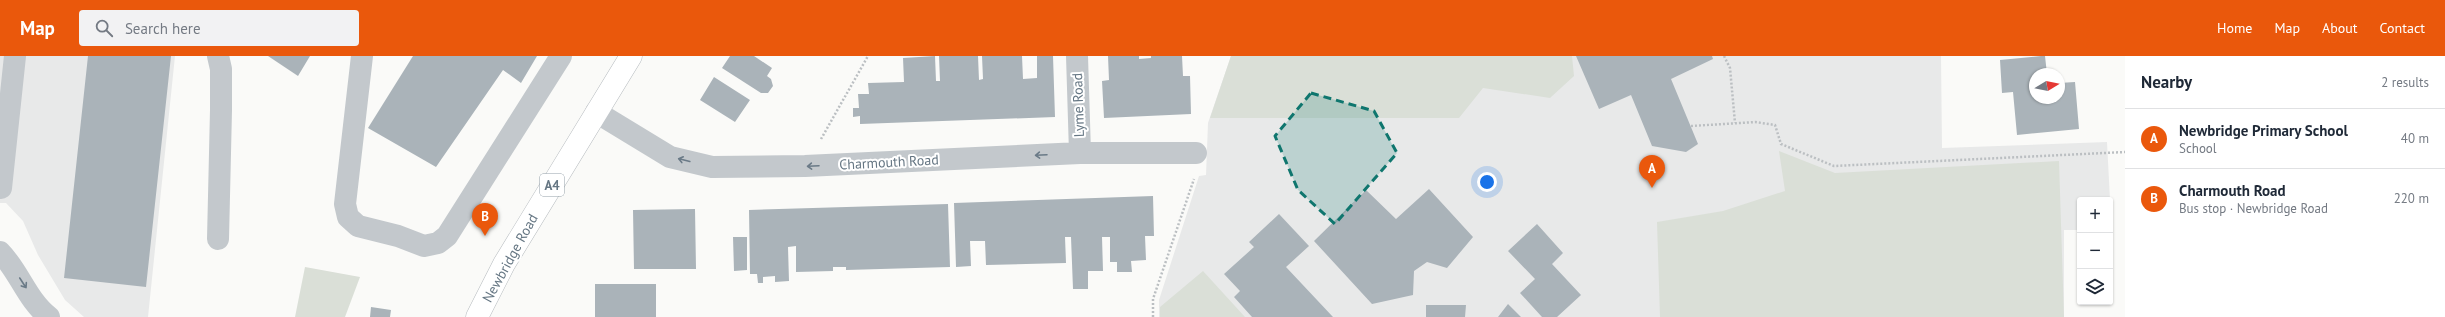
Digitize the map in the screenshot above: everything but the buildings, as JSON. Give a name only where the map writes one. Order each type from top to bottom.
[{"type":"main road","name":"Newbridge Road","points":[[477,317],[504,264],[631,56]]},
{"type":"street","points":[[1,188],[15,56]]},
{"type":"street","points":[[218,56],[221,70],[218,239]]},
{"type":"street","points":[[362,56],[345,204],[348,217],[358,226],[398,236],[424,246],[438,244],[447,236],[561,56]]},
{"type":"street","name":"Lyme Road","points":[[1077,56],[1080,153]]},
{"type":"street","name":"Charmouth Road","points":[[596,112],[670,157],[712,168],[805,166],[1080,153],[1196,153]]},
{"type":"street","points":[[0,252],[8,260],[40,310],[49,317]]},
{"type":"path","points":[[805,166],[868,56]]},
{"type":"path","points":[[1724,56],[1730,68],[1735,123]]},
{"type":"path","points":[[1691,126],[1755,122],[1775,125],[1781,144],[1834,166],[2125,152]]},
{"type":"path","points":[[1154,317],[1153,299],[1196,173],[1196,153]]},
{"type":"highlighted area","points":[[1311,93],[1374,111],[1397,153],[1335,224],[1298,190],[1275,136]]},
{"type":"shaded area","points":[[0,56],[175,56],[148,317],[84,317],[65,300],[38,255],[23,221],[6,203],[0,203]]},
{"type":"shaded area","points":[[1231,56],[1941,56],[1942,148],[2107,142],[2110,197],[2077,197],[2077,230],[2064,230],[2064,317],[1159,317],[1159,300],[1199,176],[1206,175],[1208,123]]},
{"type":"shaded area","points":[[1231,56],[1572,56],[1574,76],[1550,98],[1483,88],[1459,118],[1210,118]]},
{"type":"shaded area","points":[[1779,151],[1835,173],[2059,161],[2064,317],[1660,317],[1657,222],[1723,211],[1785,191]]},
{"type":"shaded area","points":[[305,267],[360,277],[345,317],[295,317]]},
{"type":"shaded area","points":[[1203,271],[1245,317],[1160,317],[1160,307]]},
{"type":"place","name":"Newbridge Primary School","points":[[1652,188]]},
{"type":"place","name":"Charmouth Road","points":[[485,236]]}]
